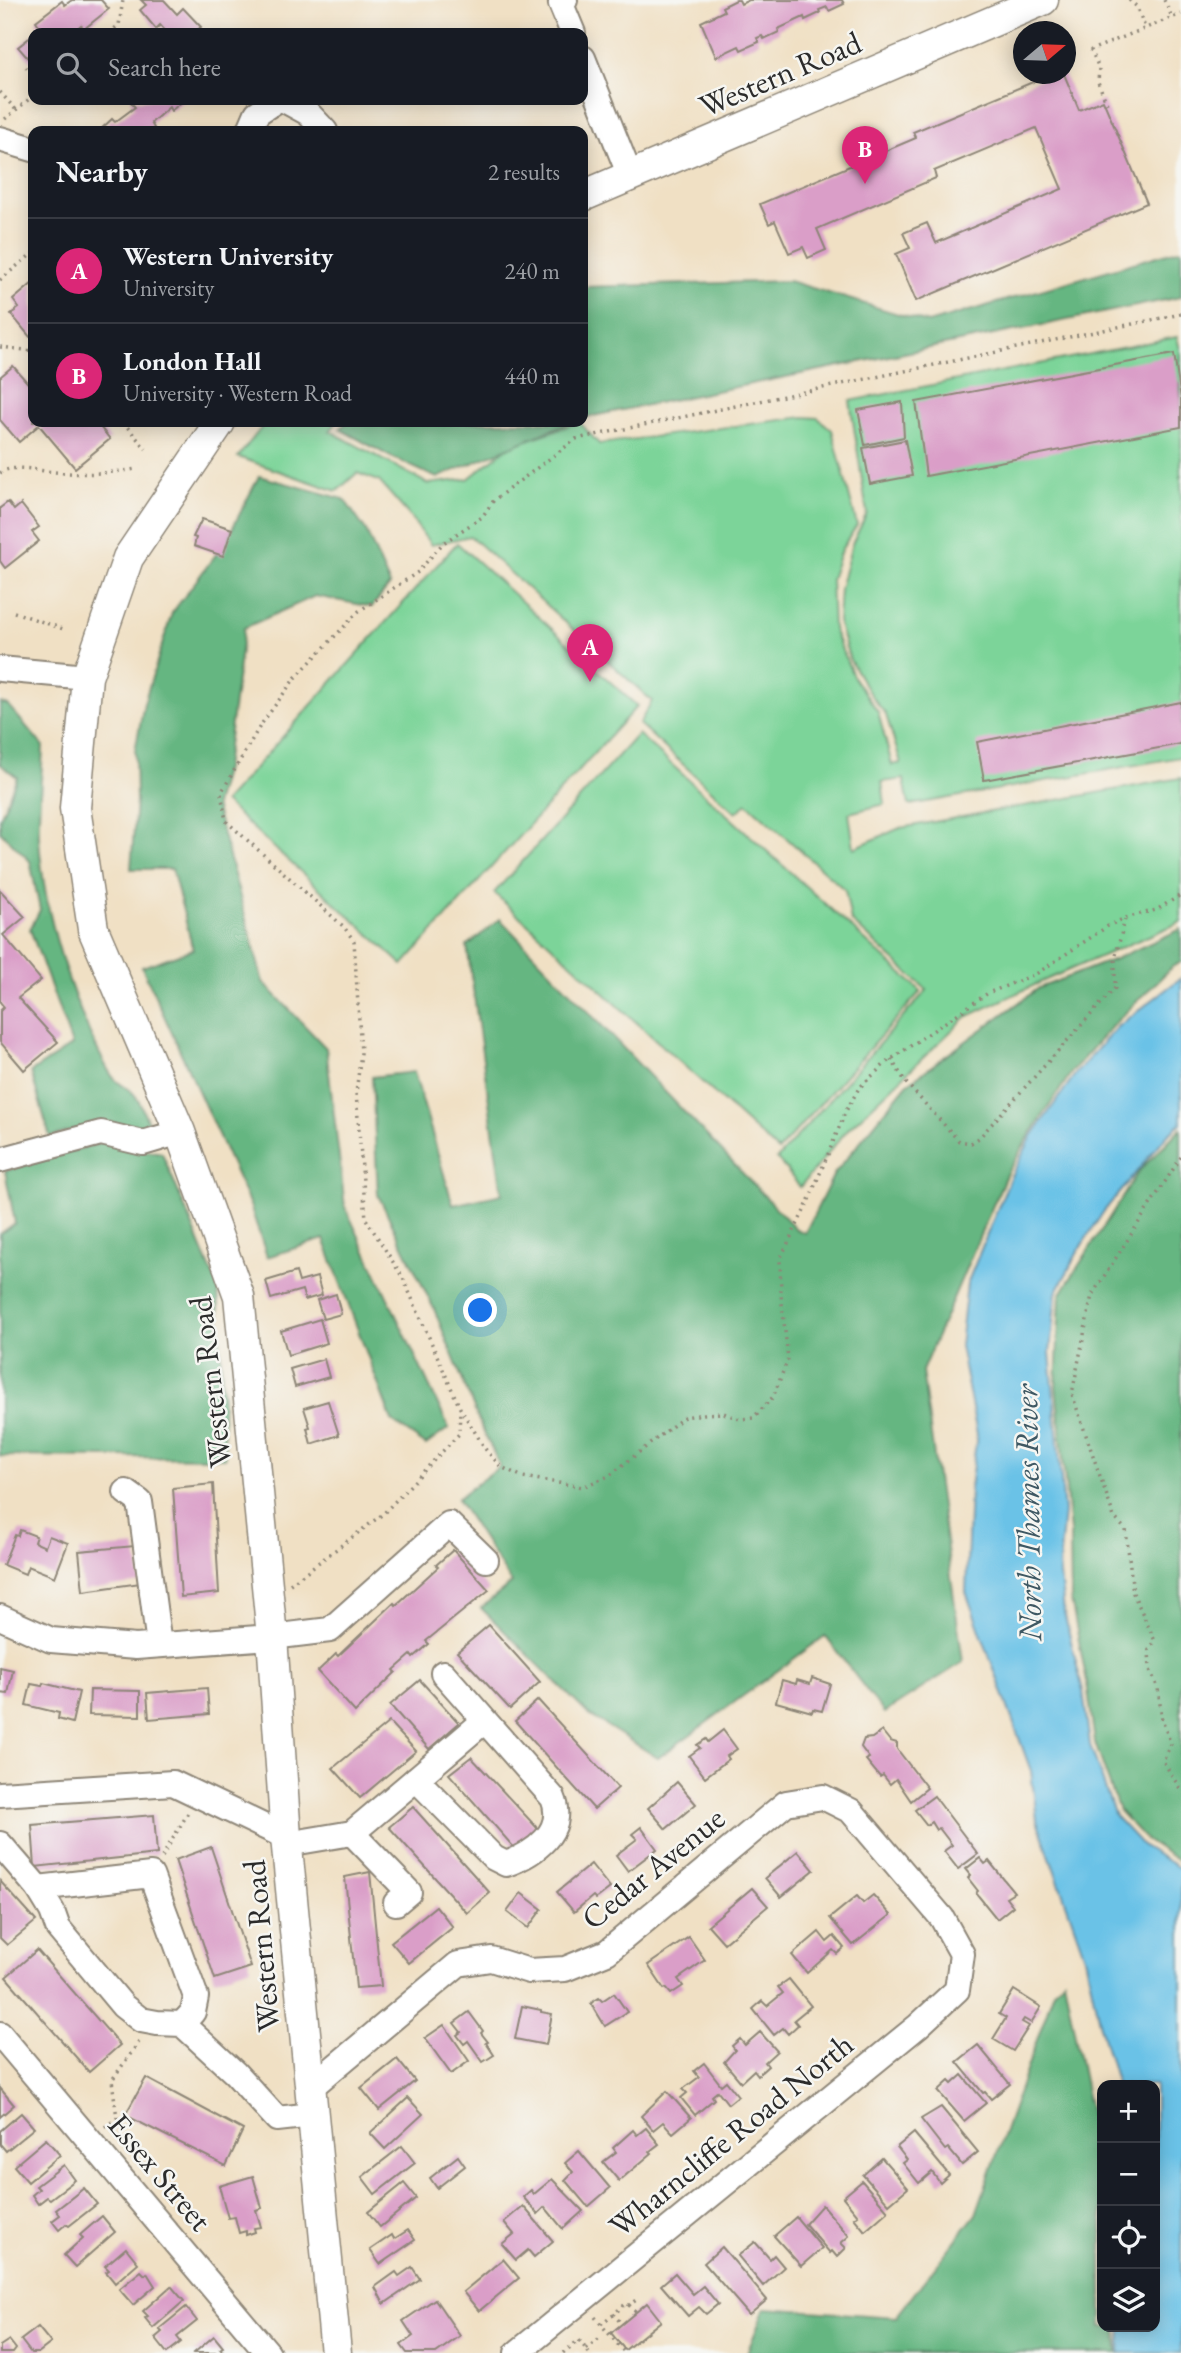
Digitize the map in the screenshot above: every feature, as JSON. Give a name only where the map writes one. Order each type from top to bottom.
[{"type":"main road","name":"Western Road","points":[[588,194],[1043,0]]},
{"type":"main road","name":"Western Road","points":[[217,427],[128,558],[86,677],[75,808],[93,929],[180,1132],[239,1296],[272,1637],[286,1840],[336,2353]]},
{"type":"street","points":[[556,1],[570,28]]},
{"type":"street","points":[[588,71],[630,176]]},
{"type":"street","points":[[251,126],[257,113],[269,105]]},
{"type":"street","points":[[293,105],[308,113],[320,126]]},
{"type":"street","points":[[2,130],[28,146]]},
{"type":"street","points":[[0,669],[86,677]]},
{"type":"street","points":[[0,1160],[101,1133],[143,1143],[180,1132]]},
{"type":"street","points":[[125,1492],[140,1502],[159,1645]]},
{"type":"street","points":[[0,1617],[51,1640],[136,1647],[272,1637],[330,1630],[449,1524],[486,1560]]},
{"type":"street","points":[[416,1779],[494,1858],[506,1864],[521,1859],[550,1837],[556,1824],[558,1808],[553,1798],[443,1673]]},
{"type":"street","points":[[0,1794],[173,1783],[286,1840],[352,1833],[484,1721]]},
{"type":"street","name":"Cedar Avenue","points":[[311,2102],[458,1964],[491,1959],[529,1971],[565,1969],[607,1952],[786,1803],[823,1797],[851,1811],[942,1919],[962,1954]]},
{"type":"street","points":[[352,1833],[409,1892],[396,1903]]},
{"type":"street","points":[[0,1844],[38,1888],[52,1911],[58,1928],[123,2006],[141,2020],[182,2024],[235,2073],[276,2119],[311,2102]]},
{"type":"street","points":[[38,1888],[151,1875],[196,1997],[193,2012],[182,2024]]},
{"type":"street","name":"Wharncliffe Road North","points":[[517,2353],[928,2017],[957,1990],[962,1954]]},
{"type":"street","name":"Essex Street","points":[[0,2034],[268,2353]]},
{"type":"path","points":[[115,28],[119,25],[123,0]]},
{"type":"path","points":[[1129,0],[1136,6],[1145,27]]},
{"type":"path","points":[[1164,0],[1172,18]]},
{"type":"path","points":[[1107,104],[1098,82],[1099,68],[1090,50],[1181,14]]},
{"type":"path","points":[[0,92],[16,110]]},
{"type":"path","points":[[2,130],[16,110],[28,100]]},
{"type":"path","points":[[0,280],[28,257]]},
{"type":"path","points":[[1181,314],[576,439],[494,500],[482,517],[443,544],[418,572],[359,611],[295,678],[260,726],[221,793],[226,821],[344,927],[354,941],[361,1053],[356,1093],[366,1219],[403,1278],[460,1408],[486,1450],[500,1466],[523,1477],[582,1488],[609,1476],[684,1417],[724,1413],[739,1419],[753,1418],[773,1397],[788,1359],[780,1259],[859,1087],[891,1059],[988,993],[1036,974],[1108,926],[1125,918],[1156,910],[1181,895]]},
{"type":"path","points":[[0,347],[28,350]]},
{"type":"path","points":[[126,427],[146,449]]},
{"type":"path","points":[[0,465],[2,471],[24,468],[63,474],[100,475],[136,469]]},
{"type":"path","points":[[14,612],[63,629]]},
{"type":"path","points":[[891,1059],[907,1084],[959,1141],[971,1143],[979,1138],[1115,988],[1115,958],[1125,918]]},
{"type":"path","points":[[1181,1157],[1092,1295],[1072,1394],[1114,1517],[1126,1530],[1133,1593],[1155,1641],[1149,1650],[1150,1670],[1158,1688],[1162,1720],[1171,1744],[1163,1761],[1181,1790]]},
{"type":"path","points":[[288,1586],[383,1514],[459,1434],[460,1408]]},
{"type":"path","points":[[151,1875],[198,1796]]},
{"type":"path","points":[[90,2140],[117,2118],[111,2080],[152,2023]]},
{"type":"path","points":[[601,2324],[627,2303],[629,2305],[639,2298]]},
{"type":"path","points":[[581,2301],[625,2353]]},
{"type":"path","points":[[629,2305],[636,2312]]},
{"type":"path","points":[[613,2314],[622,2324]]},
{"type":"path","points":[[565,2353],[579,2340],[587,2351],[602,2336]]},
{"type":"green space","points":[[1181,249],[1181,297],[588,417],[588,287],[789,281],[928,323]]},
{"type":"green space","points":[[1177,337],[1181,354],[1181,757],[909,805],[904,779],[882,782],[885,804],[849,813],[854,848],[900,828],[1181,778],[1181,922],[966,1017],[848,1129],[800,1187],[777,1159],[927,990],[851,921],[845,890],[747,803],[736,813],[639,724],[652,701],[470,536],[431,545],[379,481],[357,473],[337,491],[238,457],[262,427],[333,427],[330,431],[428,484],[468,479],[510,446],[565,427],[584,427],[599,444],[804,417],[818,418],[832,430],[857,525],[841,550],[831,579],[833,629],[854,678],[878,712],[892,765],[901,763],[886,715],[850,660],[838,622],[840,589],[852,544],[867,513],[850,401]]},
{"type":"green space","points":[[342,427],[558,427],[437,478],[340,429]]},
{"type":"green space","points":[[259,476],[344,499],[366,531],[390,585],[372,607],[315,596],[244,628],[225,768],[215,805],[263,982],[326,1048],[345,1207],[449,1428],[426,1445],[392,1421],[324,1239],[267,1257],[250,1205],[142,967],[193,949],[172,869],[131,869],[136,801],[135,751],[144,703],[172,613],[226,541]]},
{"type":"green space","points":[[457,543],[637,706],[403,965],[224,802]]},
{"type":"green space","points":[[0,703],[8,705],[43,746],[39,837],[46,896],[53,926],[71,986],[94,1042],[114,1078],[138,1099],[148,1122],[143,1129],[103,1122],[50,1137],[31,1072],[72,1045],[30,929],[40,910],[30,861],[0,831],[0,818],[17,777],[0,764]]},
{"type":"green space","points":[[638,734],[921,991],[778,1151],[494,893]]},
{"type":"green space","points":[[500,919],[796,1229],[805,1233],[834,1174],[907,1084],[1039,988],[1115,959],[1181,929],[1181,962],[1172,967],[1114,1024],[1073,1070],[1006,1175],[922,1371],[963,1662],[884,1713],[825,1636],[658,1758],[588,1714],[481,1608],[512,1583],[457,1499],[500,1466],[434,1309],[378,1195],[372,1077],[414,1072],[453,1205],[502,1194],[467,946]]},
{"type":"green space","points":[[1181,1128],[1181,1863],[1145,1839],[1119,1811],[1095,1743],[1071,1600],[1070,1532],[1056,1386],[1060,1295],[1139,1171]]},
{"type":"green space","points":[[102,1142],[162,1153],[218,1287],[225,1458],[0,1456],[0,1234],[15,1223],[5,1171]]},
{"type":"green space","points":[[1064,1979],[1097,2147],[1097,2332],[1117,2332],[1118,2353],[747,2353],[765,2308],[896,2317],[976,2214],[1054,1991]]},
{"type":"water","name":"North Thames River","points":[[1181,978],[1181,1123],[1168,1134],[1104,1211],[1056,1293],[1050,1352],[1064,1512],[1059,1565],[1064,1612],[1083,1691],[1090,1745],[1115,1816],[1143,1846],[1181,1869],[1181,2353],[1120,2353],[1121,2332],[1160,2332],[1160,2080],[1115,2080],[1085,1957],[1037,1820],[1031,1771],[966,1592],[970,1488],[977,1434],[960,1346],[967,1284],[1010,1178],[1032,1136],[1076,1073],[1117,1027]]},
{"type":"building","points":[[72,0],[101,0],[109,9],[85,28],[81,25],[78,28],[41,28],[36,21],[62,1],[65,5]]},
{"type":"building","points":[[141,0],[164,0],[177,14],[183,8],[201,27],[163,28],[160,25],[155,28],[140,10],[146,5]]},
{"type":"building","points":[[736,0],[741,4],[749,0],[842,0],[844,4],[829,11],[827,7],[819,10],[820,13],[778,29],[779,32],[764,39],[762,36],[757,38],[759,42],[741,50],[739,46],[716,57],[701,22],[724,11],[722,7]]},
{"type":"building","points":[[28,39],[28,58],[18,47]]},
{"type":"building","points":[[1028,84],[1068,84],[1079,110],[1103,100],[1147,203],[916,301],[896,254],[910,248],[903,233],[927,223],[936,243],[1062,189],[1036,128],[934,171],[936,178],[817,229],[826,250],[808,258],[803,247],[789,253],[775,221],[769,224],[760,204],[916,138],[913,132]]},
{"type":"building","points":[[133,105],[178,105],[171,111],[169,107],[151,123],[153,126],[104,126],[112,119],[115,122],[135,107]]},
{"type":"building","points":[[28,287],[28,335],[11,314],[19,308],[13,300]]},
{"type":"building","points":[[1174,354],[1181,399],[1181,427],[926,476],[916,402]]},
{"type":"building","points":[[13,366],[28,383],[28,427],[37,427],[19,442],[0,420],[0,377]]},
{"type":"building","points":[[902,402],[904,437],[865,445],[858,410]]},
{"type":"building","points":[[41,427],[100,427],[110,439],[75,468]]},
{"type":"building","points":[[905,440],[912,476],[870,484],[863,448]]},
{"type":"building","points":[[8,502],[14,510],[21,504],[39,527],[32,532],[39,541],[5,568],[0,561],[0,508]]},
{"type":"building","points":[[202,519],[232,529],[223,556],[194,546],[196,538],[193,537]]},
{"type":"building","points":[[1181,702],[1181,744],[984,780],[977,742]]},
{"type":"building","points":[[0,890],[25,917],[3,935],[41,980],[18,998],[58,1042],[24,1070],[0,1042],[0,1011],[4,1007],[0,1002]]},
{"type":"building","points":[[296,1272],[299,1282],[317,1277],[322,1295],[305,1300],[302,1290],[271,1299],[266,1281]]},
{"type":"building","points":[[336,1294],[341,1314],[323,1319],[317,1300]]},
{"type":"building","points":[[320,1319],[327,1343],[288,1355],[281,1331]]},
{"type":"building","points":[[324,1359],[329,1377],[295,1387],[290,1369]]},
{"type":"building","points":[[328,1401],[339,1435],[311,1444],[307,1428],[310,1427],[304,1408]]},
{"type":"building","points":[[213,1484],[219,1593],[181,1597],[173,1488]]},
{"type":"building","points":[[20,1530],[36,1536],[34,1542],[45,1547],[49,1536],[68,1543],[55,1577],[28,1566],[25,1574],[3,1565],[15,1535],[18,1536]]},
{"type":"building","points":[[135,1546],[141,1583],[83,1591],[79,1551]]},
{"type":"building","points":[[453,1550],[489,1590],[426,1641],[429,1644],[413,1658],[411,1655],[394,1670],[396,1672],[355,1712],[318,1671],[336,1654],[338,1656],[394,1603],[396,1605]]},
{"type":"building","points":[[489,1625],[540,1682],[510,1709],[457,1652]]},
{"type":"building","points":[[0,1667],[13,1670],[8,1694],[0,1693]]},
{"type":"building","points":[[812,1678],[830,1684],[822,1711],[813,1709],[812,1712],[776,1702],[782,1680],[796,1684],[797,1680],[810,1684]]},
{"type":"building","points":[[420,1680],[459,1723],[429,1749],[390,1705]]},
{"type":"building","points":[[43,1683],[79,1692],[72,1723],[58,1719],[59,1713],[26,1705],[31,1684],[42,1686]]},
{"type":"building","points":[[207,1688],[209,1714],[149,1719],[147,1693]]},
{"type":"building","points":[[90,1690],[140,1691],[140,1716],[89,1715]]},
{"type":"building","points":[[538,1700],[618,1788],[594,1809],[515,1721]]},
{"type":"building","points":[[389,1722],[416,1751],[360,1798],[333,1768]]},
{"type":"building","points":[[723,1730],[737,1749],[727,1756],[729,1759],[705,1777],[689,1756],[700,1748],[697,1745],[706,1739],[708,1742]]},
{"type":"building","points":[[882,1731],[890,1741],[897,1743],[897,1749],[927,1788],[911,1801],[896,1779],[890,1784],[883,1775],[880,1777],[866,1760],[869,1758],[861,1747],[864,1739],[872,1738]]},
{"type":"building","points":[[471,1757],[539,1830],[517,1851],[449,1774]]},
{"type":"building","points":[[677,1782],[696,1804],[666,1829],[648,1808]]},
{"type":"building","points":[[934,1796],[978,1854],[958,1869],[944,1851],[952,1845],[939,1828],[936,1830],[931,1822],[927,1825],[915,1810]]},
{"type":"building","points":[[413,1807],[490,1893],[467,1913],[389,1827]]},
{"type":"building","points":[[154,1815],[157,1854],[35,1867],[32,1825]]},
{"type":"building","points":[[641,1827],[657,1849],[628,1871],[616,1855],[637,1839],[632,1834]]},
{"type":"building","points":[[211,1847],[251,1967],[215,1979],[175,1860]]},
{"type":"building","points":[[798,1851],[814,1870],[781,1897],[765,1878]]},
{"type":"building","points":[[980,1858],[985,1864],[989,1861],[1014,1892],[1006,1897],[1013,1906],[997,1919],[976,1893],[978,1891],[968,1878],[971,1875],[966,1869]]},
{"type":"building","points":[[591,1864],[610,1888],[596,1899],[593,1896],[574,1912],[557,1892]]},
{"type":"building","points":[[370,1872],[381,1986],[356,1988],[345,1877]]},
{"type":"building","points":[[0,1881],[36,1921],[7,1945],[0,1938]]},
{"type":"building","points":[[752,1888],[768,1906],[724,1943],[708,1925]]},
{"type":"building","points":[[521,1893],[542,1909],[528,1928],[507,1912]]},
{"type":"building","points":[[873,1895],[891,1915],[853,1945],[830,1918],[857,1896],[863,1903]]},
{"type":"building","points":[[436,1906],[453,1927],[409,1963],[391,1942]]},
{"type":"building","points":[[819,1932],[827,1942],[834,1936],[844,1948],[837,1954],[833,1950],[807,1973],[792,1955]]},
{"type":"building","points":[[689,1937],[705,1960],[678,1979],[683,1986],[671,1994],[664,1989],[648,1965]]},
{"type":"building","points":[[37,1950],[120,2045],[89,2072],[6,1977]]},
{"type":"building","points":[[789,1979],[811,2006],[794,2020],[798,2025],[788,2034],[783,2028],[774,2035],[753,2009],[762,2001],[767,2006],[783,1993],[778,1987]]},
{"type":"building","points":[[1014,1990],[1041,2007],[1031,2023],[1024,2019],[1022,2022],[1029,2026],[1013,2051],[993,2039],[1006,2018],[999,2014]]},
{"type":"building","points":[[614,1993],[627,2012],[605,2026],[591,2003],[599,1998],[602,2001]]},
{"type":"building","points":[[522,2006],[552,2014],[546,2045],[515,2039]]},
{"type":"building","points":[[469,2012],[483,2031],[481,2033],[494,2055],[483,2062],[468,2041],[464,2044],[457,2035],[461,2032],[454,2023]]},
{"type":"building","points":[[444,2025],[469,2061],[451,2074],[425,2038]]},
{"type":"building","points":[[760,2032],[777,2051],[765,2062],[768,2066],[758,2075],[754,2070],[741,2082],[724,2062],[735,2050],[732,2046],[740,2039],[745,2045]]},
{"type":"building","points":[[978,2045],[1010,2084],[991,2099],[957,2062]]},
{"type":"building","points":[[397,2059],[415,2081],[379,2110],[361,2088]]},
{"type":"building","points":[[704,2063],[721,2085],[726,2081],[738,2096],[728,2104],[718,2091],[712,2096],[714,2099],[695,2115],[681,2098],[687,2093],[683,2089],[699,2077],[694,2071]]},
{"type":"building","points":[[962,2075],[986,2103],[964,2121],[938,2091],[949,2081],[952,2084]]},
{"type":"building","points":[[146,2078],[243,2130],[226,2166],[125,2115]]},
{"type":"building","points":[[0,2088],[14,2105],[0,2117]]},
{"type":"building","points":[[667,2091],[691,2118],[673,2133],[663,2122],[653,2130],[641,2116]]},
{"type":"building","points":[[408,2098],[423,2114],[385,2149],[370,2133]]},
{"type":"building","points":[[941,2107],[978,2152],[962,2165],[948,2148],[945,2150],[921,2119]]},
{"type":"building","points":[[21,2113],[34,2128],[6,2151],[0,2144],[0,2131]]},
{"type":"building","points":[[646,2128],[659,2144],[619,2181],[603,2162],[616,2152],[613,2148],[633,2130],[637,2135]]},
{"type":"building","points":[[914,2133],[949,2175],[940,2183],[932,2172],[919,2183],[903,2163],[907,2160],[897,2147]]},
{"type":"building","points":[[46,2139],[60,2155],[28,2182],[14,2166]]},
{"type":"building","points":[[402,2146],[415,2163],[375,2194],[362,2177]]},
{"type":"building","points":[[579,2151],[610,2188],[589,2206],[565,2180],[573,2172],[565,2163]]},
{"type":"building","points":[[458,2156],[465,2166],[437,2188],[430,2178]]},
{"type":"building","points":[[882,2158],[908,2188],[889,2204],[863,2175]]},
{"type":"building","points":[[64,2165],[75,2180],[50,2199],[47,2197],[38,2204],[32,2195],[39,2189],[36,2186]]},
{"type":"building","points":[[253,2176],[262,2208],[256,2210],[261,2227],[254,2228],[255,2232],[246,2235],[246,2231],[239,2233],[235,2217],[228,2218],[219,2186]]},
{"type":"building","points":[[552,2179],[583,2211],[563,2229],[545,2207],[538,2214],[523,2197],[531,2190],[534,2194]]},
{"type":"building","points":[[862,2181],[888,2211],[865,2231],[854,2218],[858,2215],[843,2197]]},
{"type":"building","points":[[404,2183],[416,2198],[380,2227],[368,2212]]},
{"type":"building","points":[[84,2188],[97,2204],[69,2226],[66,2224],[59,2230],[52,2221],[60,2215],[56,2210]]},
{"type":"building","points":[[822,2205],[849,2236],[841,2243],[846,2248],[837,2257],[832,2251],[830,2253],[805,2224]]},
{"type":"building","points":[[523,2206],[553,2241],[534,2257],[528,2250],[516,2260],[502,2244],[514,2234],[504,2222]]},
{"type":"building","points":[[102,2216],[115,2232],[75,2267],[64,2255],[83,2238],[80,2235]]},
{"type":"building","points":[[796,2217],[822,2248],[801,2266],[774,2236]]},
{"type":"building","points":[[408,2230],[415,2240],[380,2264],[370,2250],[392,2235],[394,2239]]},
{"type":"building","points":[[755,2242],[770,2259],[774,2255],[784,2267],[763,2286],[738,2256]]},
{"type":"building","points":[[722,2247],[767,2300],[749,2315],[704,2263]]},
{"type":"building","points":[[126,2248],[138,2263],[115,2283],[106,2272],[109,2270],[105,2266]]},
{"type":"building","points":[[503,2259],[519,2278],[479,2311],[463,2292]]},
{"type":"building","points":[[412,2267],[420,2279],[384,2304],[375,2287],[396,2272],[399,2276]]},
{"type":"building","points":[[141,2271],[145,2275],[147,2273],[155,2286],[133,2305],[119,2289]]},
{"type":"building","points":[[675,2273],[693,2294],[703,2286],[718,2304],[706,2314],[699,2307],[688,2316],[661,2285]]},
{"type":"building","points":[[171,2286],[184,2301],[153,2328],[143,2311]]},
{"type":"building","points":[[435,2299],[460,2336],[436,2353],[407,2353],[401,2345],[413,2336],[403,2321]]},
{"type":"building","points":[[647,2303],[661,2321],[625,2350],[611,2333]]},
{"type":"building","points":[[186,2307],[197,2321],[177,2337],[181,2342],[167,2353],[155,2338],[162,2332],[159,2329]]},
{"type":"building","points":[[38,2327],[51,2343],[38,2353],[31,2353],[21,2340]]},
{"type":"building","points":[[214,2336],[223,2347],[220,2349],[224,2353],[194,2353]]},
{"type":"building","points":[[9,2340],[16,2349],[13,2353],[0,2353],[0,2346]]},
{"type":"place","name":"London Hall","points":[[865,184]]},
{"type":"place","name":"Western University","points":[[590,682]]}]
